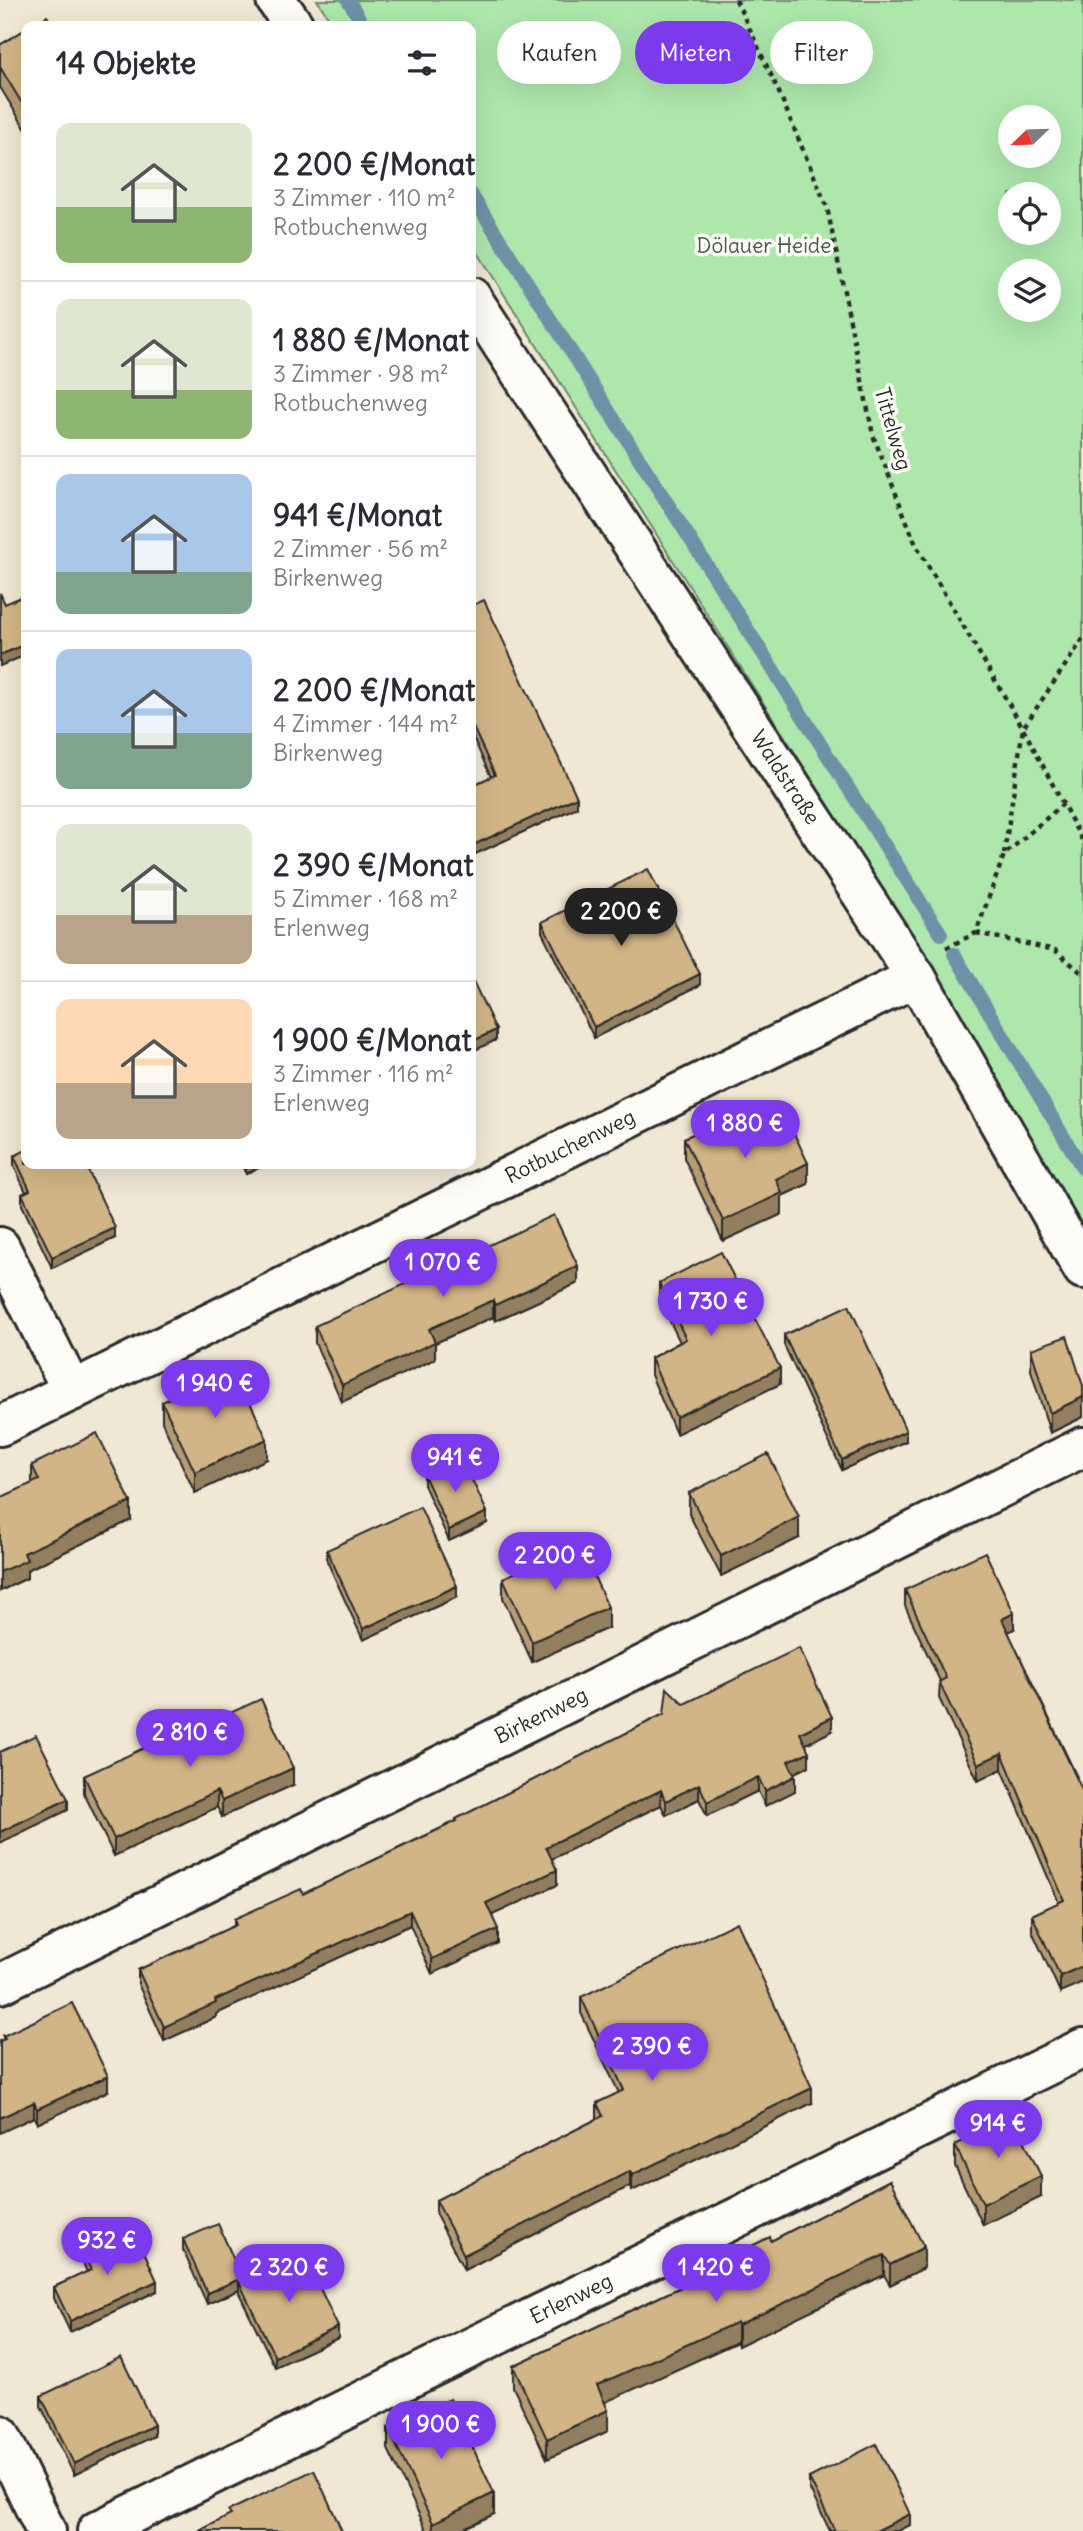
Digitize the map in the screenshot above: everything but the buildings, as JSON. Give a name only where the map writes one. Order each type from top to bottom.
[{"type":"street","points":[[276,0],[291,21]]},
{"type":"street","name":"Waldstraße","points":[[476,305],[916,977],[1083,1269]]},
{"type":"street","name":"Rotbuchenweg","points":[[0,1426],[916,977]]},
{"type":"street","points":[[0,1247],[72,1391]]},
{"type":"street","name":"Birkenweg","points":[[0,1984],[1083,1447]]},
{"type":"street","name":"Erlenweg","points":[[97,2531],[1083,2048]]},
{"type":"street","points":[[0,2435],[46,2531]]},
{"type":"path","name":"Tittelweg","points":[[736,0],[778,90],[827,207],[873,435],[916,545],[1023,727],[1083,842]]},
{"type":"path","points":[[976,933],[1004,855],[1023,727],[1083,639]]},
{"type":"path","points":[[1004,855],[1063,804]]},
{"type":"path","points":[[916,977],[938,951],[976,933],[1055,950],[1083,974]]},
{"type":"green space","name":"Dölauer Heide","points":[[317,0],[1083,0],[1083,1227],[929,964],[476,250],[476,21],[331,21]]},
{"type":"waterway","points":[[348,0],[361,21]]},
{"type":"waterway","points":[[476,202],[941,934]]},
{"type":"waterway","points":[[954,954],[1083,1169]]}]
